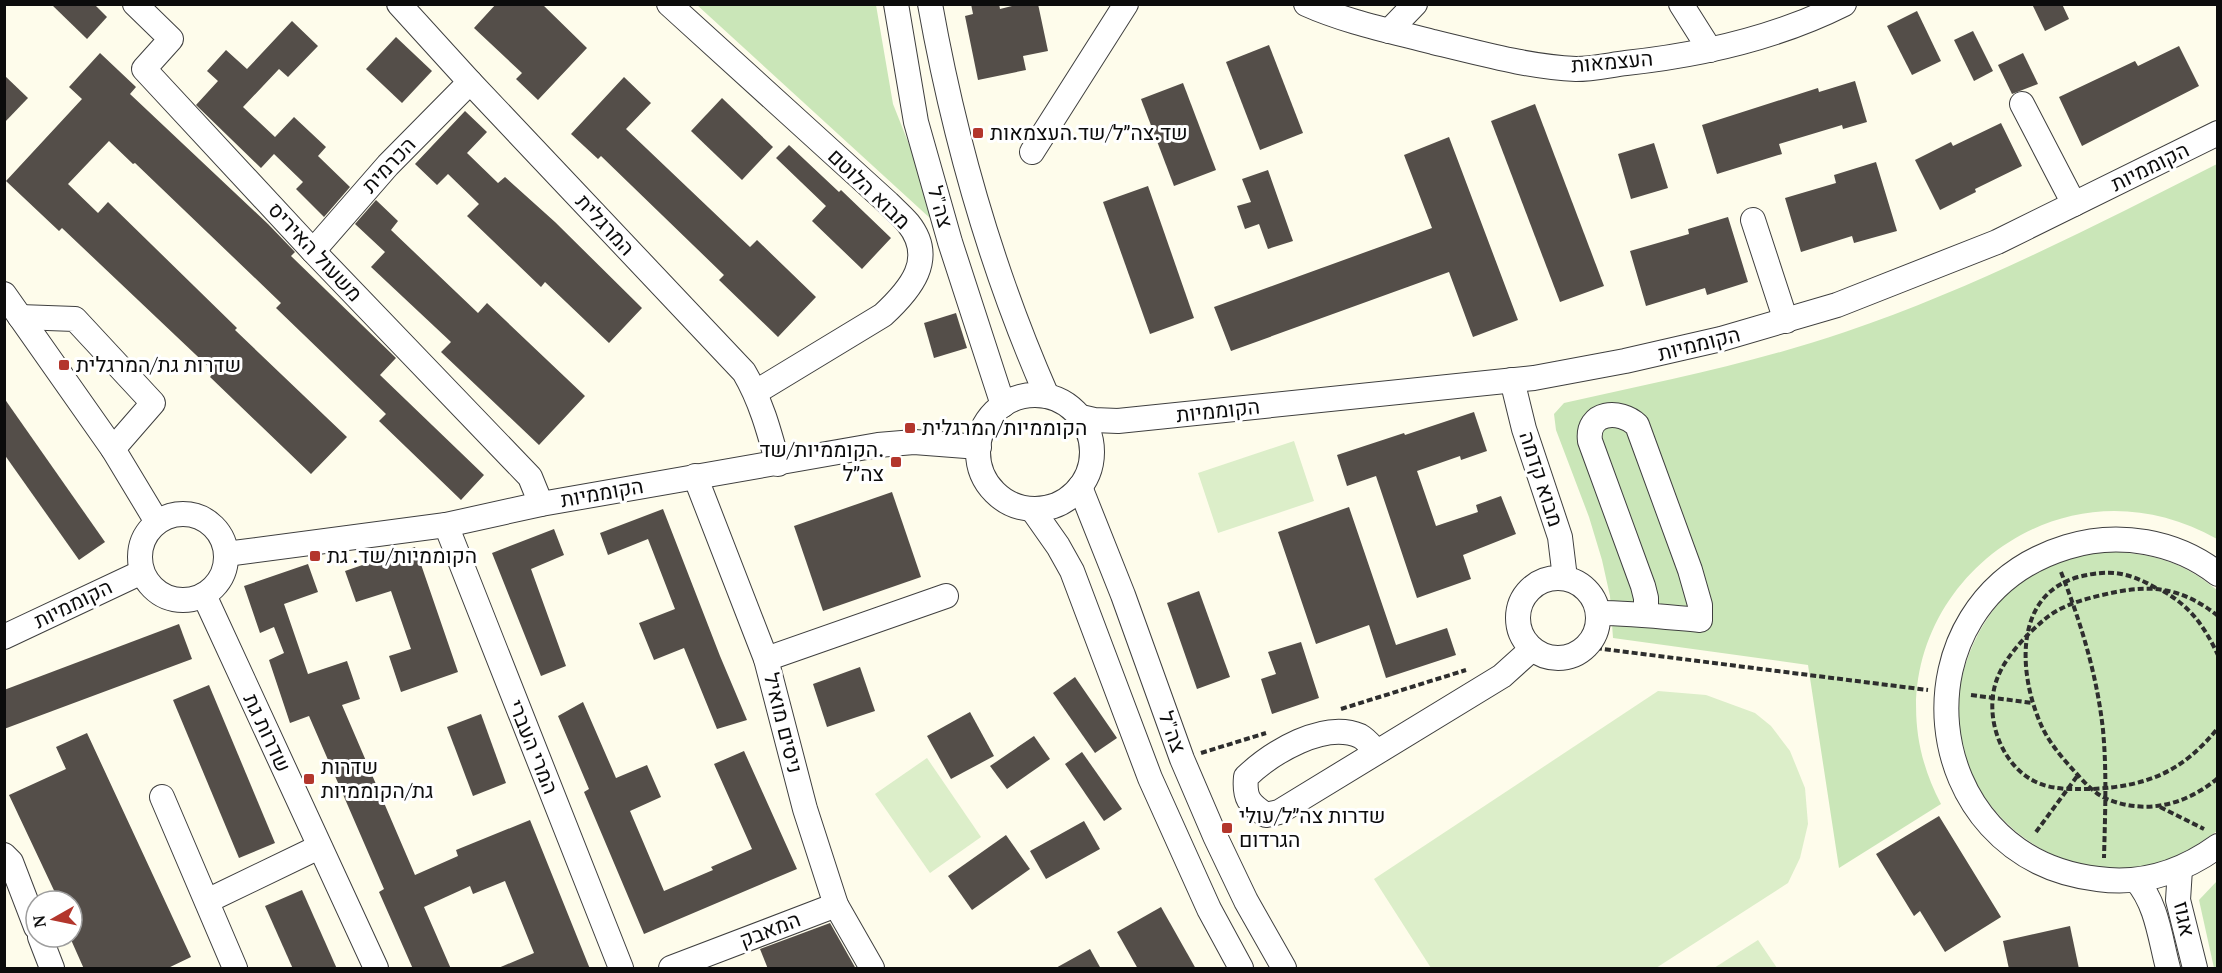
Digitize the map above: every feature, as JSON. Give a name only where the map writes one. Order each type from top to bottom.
[{"type":"street","name":"משעול האיריס","points":[[135,4],[171,39],[144,69],[313,251],[530,477],[541,504]]},
{"type":"street","name":"המרגלית","points":[[399,4],[744,372],[756,392],[778,464]]},
{"type":"street","name":"מבוא הלוטם","points":[[669,4],[888,203],[909,225],[919,244],[921,264],[917,272],[901,298],[883,315],[756,392]]},
{"type":"street","name":"צה\"ל","points":[[896,4],[916,122],[950,243],[1003,405]]},
{"type":"street","name":"צה\"ל","points":[[930,4],[953,112],[988,238],[1011,312],[1047,396]]},
{"type":"street","points":[[1032,152],[1126,4]]},
{"type":"street","name":"העצמאות","points":[[1306,4],[1389,31],[1504,59],[1577,69],[1648,61],[1710,50],[1774,34],[1844,4]]},
{"type":"street","points":[[1389,31],[1415,4]]},
{"type":"street","points":[[1681,4],[1710,50]]},
{"type":"street","name":"הכרמית","points":[[313,251],[388,165],[470,82]]},
{"type":"street","points":[[2022,104],[2074,204]]},
{"type":"street","name":"הקוממיות","points":[[1081,417],[1094,420],[1143,418],[1534,378],[1625,361],[1721,339],[1837,305],[1996,242],[2217,133]]},
{"type":"street","points":[[1753,220],[1786,321]]},
{"type":"street","points":[[4,294],[113,449],[157,522]]},
{"type":"street","points":[[20,317],[75,319],[153,403],[113,449]]},
{"type":"street","name":"מבוא קדמה","points":[[1512,380],[1524,429],[1560,537],[1565,578]]},
{"type":"street","points":[[1032,394],[1047,396],[1066,403],[1081,417],[1088,430],[1092,446],[1092,461],[1088,475],[1071,496],[1059,504],[1032,509],[1010,503],[992,489],[981,469],[979,447],[986,423],[1003,405],[1016,398],[1032,394]]},
{"type":"street","points":[[1598,613],[1700,620],[1700,605],[1637,425],[1628,417],[1602,417],[1593,422],[1589,432],[1590,441],[1643,586],[1646,615]]},
{"type":"street","name":"הקוממיות","points":[[1092,461],[1106,438],[1143,418]]},
{"type":"street","name":"הקוממיות","points":[[226,554],[446,525],[541,504],[878,445],[905,442],[979,447]]},
{"type":"street","name":"ניסים מואיל","points":[[694,476],[766,659],[805,808],[836,905],[872,969]]},
{"type":"street","name":"צה\"ל","points":[[1080,487],[1123,595],[1182,759],[1246,901],[1284,969]]},
{"type":"street","name":"צה\"ל","points":[[1032,509],[1072,571],[1150,778],[1200,889],[1241,969]]},
{"type":"street","points":[[183,513],[203,519],[219,533],[226,554],[219,580],[204,595],[186,600],[167,598],[152,587],[142,572],[139,555],[141,544],[149,529],[166,517],[183,513]]},
{"type":"street","name":"המרי העברי","points":[[446,525],[621,969]]},
{"type":"street","points":[[2213,839],[2202,858],[2158,876],[2136,880],[2080,877],[2052,869],[2021,852],[2001,837],[1986,821],[1972,802],[1958,775],[1949,746],[1946,692],[1959,642],[1983,603],[2006,579],[2022,567],[2053,551],[2105,539],[2141,541],[2189,556],[2217,574]]},
{"type":"street","name":"הקוממיות","points":[[4,637],[142,572]]},
{"type":"street","points":[[1551,578],[1576,581],[1586,588],[1593,597],[1598,613],[1599,622],[1596,635],[1587,647],[1577,655],[1563,659],[1549,658],[1526,643],[1517,617],[1520,603],[1527,591],[1551,578]]},
{"type":"street","name":"שדרות גת","points":[[204,595],[376,969]]},
{"type":"street","points":[[766,659],[946,596]]},
{"type":"street","points":[[1377,752],[1359,736],[1336,732],[1319,735],[1301,741],[1262,761],[1246,777],[1245,791],[1252,806],[1266,815],[1280,812],[1502,676],[1533,649]]},
{"type":"street","points":[[162,797],[235,969]]},
{"type":"street","points":[[207,901],[319,847]]},
{"type":"street","points":[[4,855],[11,862],[24,896]]},
{"type":"street","name":"אגוז","points":[[2180,868],[2178,900],[2194,969]]},
{"type":"street","name":"אגוז","points":[[2136,880],[2153,906],[2168,969]]},
{"type":"street","name":"המאבק","points":[[671,969],[836,905]]},
{"type":"street","points":[[44,949],[52,969]]},
{"type":"path","points":[[2053,551],[2089,652],[2103,731],[2106,798],[2103,880]]},
{"type":"path","points":[[2217,655],[2208,634],[2189,609],[2136,577],[2116,572],[2093,573],[2065,581],[2042,600],[2031,617],[2026,637],[2027,674],[2033,703],[2044,730],[2064,760],[2092,789],[2106,798],[2136,806],[2159,806],[2184,800],[2202,791],[2217,778]]},
{"type":"path","points":[[2217,616],[2202,603],[2182,593],[2158,589],[2126,590],[2073,604],[2046,618],[2026,637],[2001,670],[1993,698],[1993,722],[2008,759],[2045,786],[2068,790],[2105,789],[2139,782],[2166,773],[2188,759],[2217,728]]},
{"type":"path","points":[[1587,647],[2033,703]]},
{"type":"path","points":[[1337,710],[1470,669]]},
{"type":"path","points":[[1182,759],[1271,731]]},
{"type":"path","points":[[2021,852],[2078,775]]},
{"type":"path","points":[[2159,806],[2213,839]]},
{"type":"green space","points":[[697,5],[876,5],[893,104],[943,230]]},
{"type":"green space","points":[[2217,164],[2217,539],[2151,514],[2086,513],[2027,532],[1977,567],[1940,615],[1919,673],[1918,737],[1941,804],[1839,868],[1808,665],[1613,638],[1610,596],[1602,560],[1589,517],[1556,430],[1554,414],[1564,403],[1776,353],[1893,315],[1988,276]]},
{"type":"green space","points":[[1294,441],[1314,501],[1218,533],[1198,473]]},
{"type":"green space","points":[[2106,551],[2138,554],[2165,560],[2191,572],[2217,590],[2217,831],[2173,857],[2129,869],[2100,868],[2073,862],[2047,852],[2023,837],[2002,818],[1984,796],[1969,769],[1958,725],[1958,702],[1967,661],[1985,621],[1998,604],[2012,589],[2046,567],[2075,557]]},
{"type":"green space","points":[[1658,691],[1706,695],[1755,713],[1771,726],[1790,751],[1805,788],[1808,824],[1800,858],[1788,883],[1656,968],[1431,968],[1374,879]]},
{"type":"green space","points":[[927,758],[981,837],[930,873],[875,794]]},
{"type":"green space","points":[[2217,881],[2218,968],[2214,968],[2199,900]]},
{"type":"green space","points":[[1758,940],[1777,968],[1714,968]]},
{"type":"building","points":[[51,4],[94,4],[107,17],[87,39]]},
{"type":"building","points":[[496,4],[542,4],[587,48],[538,100],[516,79],[522,73],[474,28]]},
{"type":"building","points":[[971,4],[999,4],[1000,9],[1020,4],[1038,4],[1048,51],[1023,56],[1026,70],[978,80],[965,16],[973,14]]},
{"type":"building","points":[[2032,4],[2062,4],[2069,19],[2045,31]]},
{"type":"building","points":[[1917,11],[1941,61],[1912,75],[1887,26]]},
{"type":"building","points":[[292,21],[318,46],[288,77],[279,69],[243,107],[275,137],[294,117],[326,147],[318,156],[350,187],[324,217],[296,189],[303,182],[274,154],[261,168],[196,105],[218,81],[207,71],[226,50],[247,69]]},
{"type":"building","points":[[1973,31],[1993,71],[1974,81],[1954,40]]},
{"type":"building","points":[[396,37],[432,71],[402,103],[366,69]]},
{"type":"building","points":[[1269,45],[1303,133],[1260,150],[1226,62]]},
{"type":"building","points":[[2179,46],[2199,86],[2082,146],[2059,97],[2135,61],[2138,66]]},
{"type":"building","points":[[100,53],[136,87],[130,94],[268,224],[295,252],[291,256],[396,358],[380,375],[484,475],[461,500],[379,421],[386,414],[276,308],[281,303],[135,163],[133,164],[109,141],[68,184],[98,213],[108,202],[237,328],[235,330],[347,437],[311,474],[210,377],[214,372],[62,228],[59,231],[6,181],[82,99],[69,87]]},
{"type":"building","points":[[2023,53],[2038,84],[2012,94],[1998,65]]},
{"type":"building","points":[[4,75],[28,98],[4,123]]},
{"type":"building","points":[[624,77],[651,103],[626,129],[750,247],[757,240],[816,297],[778,337],[719,280],[724,275],[601,156],[598,159],[571,134]]},
{"type":"building","points":[[1855,81],[1867,122],[1843,129],[1842,125],[1779,144],[1782,154],[1717,174],[1702,125],[1818,88],[1819,92]]},
{"type":"building","points":[[1183,83],[1216,170],[1174,186],[1141,99]]},
{"type":"building","points":[[722,98],[773,147],[742,180],[691,131]]},
{"type":"building","points":[[1535,104],[1604,286],[1560,302],[1491,121]]},
{"type":"building","points":[[465,111],[487,132],[467,153],[498,183],[505,177],[555,222],[642,308],[609,343],[545,282],[541,287],[467,216],[479,204],[448,174],[437,185],[415,164]]},
{"type":"building","points":[[2001,123],[2022,166],[1975,189],[1976,192],[1940,210],[1915,160],[1951,142],[1953,146]]},
{"type":"building","points":[[1449,137],[1518,320],[1473,337],[1449,272],[1231,351],[1214,307],[1432,228],[1404,155]]},
{"type":"building","points":[[1654,143],[1668,188],[1631,199],[1618,154]]},
{"type":"building","points":[[789,145],[891,238],[862,269],[812,221],[826,206],[776,158]]},
{"type":"building","points":[[1876,162],[1897,231],[1854,243],[1852,236],[1801,252],[1785,198],[1836,183],[1834,175]]},
{"type":"building","points":[[1268,170],[1293,241],[1268,249],[1259,224],[1245,229],[1237,206],[1251,202],[1242,179]]},
{"type":"building","points":[[1148,186],[1194,318],[1150,334],[1103,202]]},
{"type":"building","points":[[376,200],[398,221],[391,230],[478,313],[487,303],[585,396],[539,445],[441,352],[451,342],[371,267],[385,252],[355,224]]},
{"type":"building","points":[[1728,217],[1748,282],[1707,295],[1705,288],[1646,306],[1630,251],[1689,234],[1688,229]]},
{"type":"building","points":[[956,313],[967,348],[934,358],[924,323]]},
{"type":"building","points":[[4,398],[105,542],[79,560],[4,454]]},
{"type":"building","points":[[1474,412],[1487,451],[1461,460],[1460,456],[1417,471],[1436,526],[1478,512],[1476,505],[1501,496],[1516,534],[1463,555],[1471,579],[1417,598],[1376,476],[1347,486],[1337,455]]},
{"type":"building","points":[[892,492],[921,577],[823,611],[794,526]]},
{"type":"building","points":[[1349,507],[1396,645],[1447,628],[1456,655],[1386,678],[1369,625],[1316,644],[1278,532]]},
{"type":"building","points":[[663,509],[747,720],[717,729],[684,648],[654,660],[639,623],[675,609],[648,539],[608,555],[600,533]]},
{"type":"building","points":[[554,529],[564,555],[531,569],[566,666],[541,676],[492,553]]},
{"type":"building","points":[[415,547],[458,672],[401,692],[389,656],[411,649],[391,591],[356,602],[345,571]]},
{"type":"building","points":[[308,564],[318,592],[284,604],[308,674],[347,661],[360,699],[342,705],[415,875],[458,856],[456,850],[530,820],[590,969],[496,969],[534,953],[505,881],[473,894],[470,886],[424,907],[451,969],[413,969],[379,892],[384,889],[309,716],[290,723],[269,660],[284,653],[274,627],[260,633],[244,586]]},
{"type":"building","points":[[1199,591],[1230,677],[1197,689],[1167,603]]},
{"type":"building","points":[[179,624],[192,659],[4,729],[4,690]]},
{"type":"building","points":[[1301,642],[1319,698],[1272,714],[1261,679],[1276,674],[1268,652]]},
{"type":"building","points":[[860,667],[875,711],[827,727],[813,684]]},
{"type":"building","points":[[1075,677],[1117,738],[1095,753],[1053,693]]},
{"type":"building","points":[[209,685],[275,843],[239,858],[173,700]]},
{"type":"building","points":[[583,702],[616,778],[647,765],[661,797],[630,811],[664,891],[713,870],[711,867],[752,849],[714,764],[744,751],[797,869],[644,934],[584,792],[589,789],[558,716]]},
{"type":"building","points":[[970,712],[994,756],[951,779],[927,736]]},
{"type":"building","points":[[481,714],[506,783],[473,796],[447,727]]},
{"type":"building","points":[[87,733],[191,957],[166,969],[84,969],[75,949],[84,949],[84,889],[53,889],[9,795],[66,769],[56,747]]},
{"type":"building","points":[[1034,736],[1050,759],[1007,789],[990,766]]},
{"type":"building","points":[[1082,752],[1122,809],[1104,821],[1065,764]]},
{"type":"building","points":[[1939,816],[2001,917],[1945,952],[1920,911],[1914,916],[1876,854]]},
{"type":"building","points":[[1084,821],[1100,849],[1046,879],[1030,851]]},
{"type":"building","points":[[1006,835],[1030,869],[972,910],[948,876]]},
{"type":"building","points":[[302,890],[337,969],[293,969],[265,906]]},
{"type":"building","points":[[1161,907],[1196,969],[1138,969],[1117,932]]},
{"type":"building","points":[[830,923],[856,969],[768,969],[760,949]]},
{"type":"building","points":[[2070,926],[2079,969],[2009,969],[2003,941]]},
{"type":"building","points":[[1090,949],[1101,969],[1054,969]]},
{"type":"place","name":"שד.צה״ל/שד.העצמאות","points":[[978,133]]},
{"type":"place","name":"שדרות גת/המרגלית","points":[[64,365]]},
{"type":"place","name":"הקוממיות/המרגלית","points":[[910,428]]},
{"type":"place","name":"הקוממיות/שד. צה״ל","points":[[896,462]]},
{"type":"place","name":"הקוממיות/שד. גת","points":[[315,556]]},
{"type":"place","name":"שדרות גת/הקוממיות","points":[[309,779]]},
{"type":"place","name":"שדרות צה״ל/עולי הגרדום","points":[[1227,828]]}]
